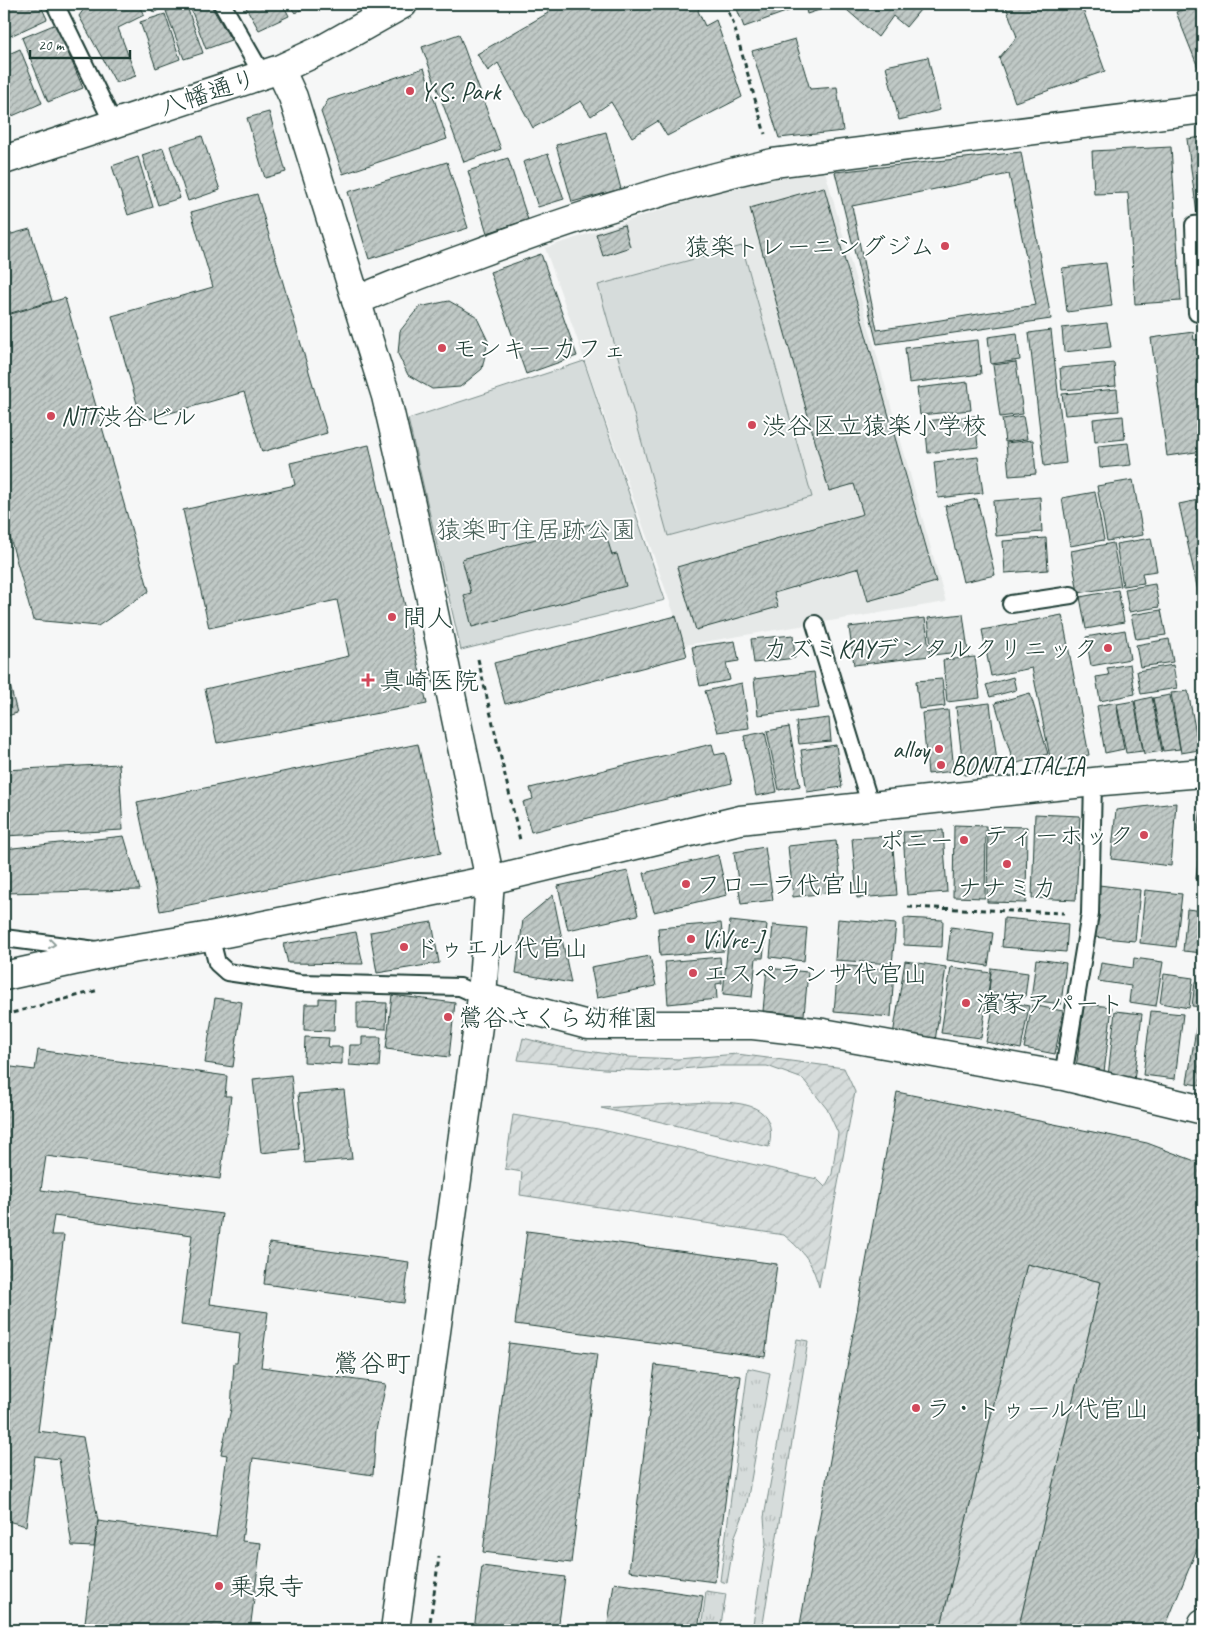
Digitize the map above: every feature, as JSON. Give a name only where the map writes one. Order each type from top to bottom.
[{"type":"street","name":"八幡通り","points":[[4,160],[271,71],[323,49],[403,4]]},
{"type":"street","points":[[271,71],[293,97],[386,396],[407,486],[490,880],[482,997],[395,1630]]},
{"type":"street","points":[[356,301],[397,283],[533,232],[626,202],[773,163],[1203,109]]},
{"type":"street","points":[[4,976],[114,952],[210,936],[490,880],[740,820],[1094,782],[1203,773]]},
{"type":"street","points":[[482,997],[588,1025],[754,1025],[823,1033],[1062,1076],[1203,1110]]},
{"type":"street","points":[[1201,1630],[1203,1623]]},
{"type":"lane","points":[[56,4],[113,123]]},
{"type":"lane","points":[[222,4],[271,71]]},
{"type":"lane","points":[[1197,312],[1194,225],[1203,224]]},
{"type":"lane","points":[[1011,604],[1070,595]]},
{"type":"lane","points":[[815,624],[871,807]]},
{"type":"lane","points":[[1062,1076],[1090,914],[1094,782]]},
{"type":"lane","points":[[210,936],[217,963],[227,972],[300,983],[460,987],[482,997]]},
{"type":"lane","points":[[4,938],[114,952]]},
{"type":"path","points":[[724,4],[732,19],[773,163]]},
{"type":"path","points":[[908,907],[1090,914]]},
{"type":"shaded area","name":"渋谷区立猿楽小学校","points":[[825,171],[946,602],[685,645],[545,248],[734,186]]},
{"type":"green space","points":[[742,246],[812,497],[668,536],[598,285]]},
{"type":"green space","name":"猿楽町住居跡公園","points":[[584,361],[665,600],[461,650],[408,419]]},
{"type":"green space","points":[[523,1038],[560,1047],[629,1057],[678,1059],[737,1054],[844,1068],[855,1092],[819,1287],[806,1258],[784,1235],[520,1195],[522,1172],[505,1169],[513,1115],[598,1129],[817,1179],[825,1187],[832,1174],[838,1133],[827,1109],[803,1079],[767,1066],[716,1066],[657,1071],[604,1069],[518,1060]]},
{"type":"green space","points":[[709,1102],[745,1105],[763,1113],[768,1121],[771,1132],[769,1147],[601,1108]]},
{"type":"green space","points":[[1027,1264],[1101,1282],[1018,1630],[940,1630]]},
{"type":"green space","points":[[797,1339],[808,1341],[762,1630],[752,1630],[766,1544],[764,1517]]},
{"type":"green space","points":[[748,1368],[770,1373],[746,1508],[735,1536],[727,1583],[720,1581]]},
{"type":"green space","points":[[706,1591],[726,1594],[720,1630],[701,1630]]},
{"type":"building","points":[[4,4],[40,4],[47,19],[4,39]]},
{"type":"building","points":[[96,4],[138,4],[144,15],[118,28],[136,76],[116,83],[79,16],[84,9]]},
{"type":"building","points":[[147,4],[166,4],[154,13]]},
{"type":"building","points":[[186,4],[203,53],[184,59],[166,11]]},
{"type":"building","points":[[189,4],[210,4],[231,40],[206,49]]},
{"type":"building","points":[[244,4],[283,4],[289,16],[259,30]]},
{"type":"building","points":[[289,4],[311,4],[295,13]]},
{"type":"building","points":[[548,4],[701,4],[698,11],[705,26],[716,20],[742,97],[667,136],[658,121],[632,137],[611,102],[591,116],[581,101],[533,128],[498,63],[488,71],[477,54],[548,13]]},
{"type":"building","points":[[735,4],[838,4],[807,14],[805,5],[744,27]]},
{"type":"building","points":[[840,4],[925,4],[906,27],[893,16],[878,37]]},
{"type":"building","points":[[1005,4],[1081,4],[1105,71],[1015,102],[999,58],[1017,37]]},
{"type":"building","points":[[1197,4],[1203,4],[1203,80],[1176,12]]},
{"type":"building","points":[[165,14],[180,59],[156,68],[140,22]]},
{"type":"building","points":[[56,24],[83,88],[48,102],[22,38]]},
{"type":"building","points":[[459,34],[501,149],[464,162],[422,47]]},
{"type":"building","points":[[795,39],[810,89],[837,87],[843,131],[779,138],[752,51]]},
{"type":"building","points":[[20,49],[42,103],[10,117],[4,103],[4,56]]},
{"type":"building","points":[[928,57],[940,110],[899,120],[886,66]]},
{"type":"building","points":[[424,68],[447,139],[343,174],[321,112],[328,100]]},
{"type":"building","points":[[269,112],[286,172],[265,178],[247,118]]},
{"type":"building","points":[[606,132],[621,189],[572,202],[556,145]]},
{"type":"building","points":[[202,136],[220,190],[188,201],[170,146]]},
{"type":"building","points":[[1203,137],[1203,213],[1197,214],[1187,139]]},
{"type":"building","points":[[1171,147],[1181,301],[1135,304],[1128,193],[1094,194],[1092,151]]},
{"type":"building","points":[[163,148],[180,198],[158,205],[142,155]]},
{"type":"building","name":"猿楽トレーニングジム","points":[[1021,152],[1051,319],[877,344],[835,172]]},
{"type":"building","points":[[548,154],[564,199],[538,207],[523,162]]},
{"type":"building","points":[[138,157],[153,207],[128,215],[112,166]]},
{"type":"building","points":[[508,158],[528,220],[487,233],[468,171]]},
{"type":"building","points":[[447,162],[468,228],[369,259],[348,192]]},
{"type":"building","name":"猿楽トレーニングジム","points":[[1009,174],[1036,305],[877,330],[852,206]]},
{"type":"building","name":"渋谷区立猿楽小学校","points":[[824,187],[936,582],[868,601],[859,568],[774,593],[778,607],[696,630],[677,567],[863,514],[854,484],[829,491],[750,208]]},
{"type":"building","points":[[257,194],[327,433],[262,452],[244,392],[142,421],[112,316],[213,287],[191,212]]},
{"type":"building","points":[[624,225],[630,247],[603,256],[596,234]]},
{"type":"building","points":[[30,229],[52,301],[4,315],[4,236]]},
{"type":"building","points":[[541,254],[577,356],[526,374],[490,272]]},
{"type":"building","points":[[1106,263],[1112,306],[1067,312],[1062,268]]},
{"type":"building","name":"NTT渋谷ビル","points":[[65,298],[149,591],[98,626],[33,620],[4,516],[4,316]]},
{"type":"building","name":"モンキーカフェ","points":[[449,301],[476,316],[488,341],[482,369],[460,387],[432,389],[408,375],[398,354],[400,331],[419,307]]},
{"type":"building","points":[[1107,323],[1111,347],[1064,352],[1062,328]]},
{"type":"building","points":[[1051,330],[1066,463],[1044,466],[1029,333]]},
{"type":"building","points":[[1193,332],[1194,340],[1203,339],[1203,451],[1167,456],[1151,338]]},
{"type":"building","points":[[1017,333],[1020,360],[991,364],[988,337]]},
{"type":"building","points":[[978,340],[981,374],[909,383],[905,348]]},
{"type":"building","points":[[1016,362],[1023,414],[1000,417],[993,365]]},
{"type":"building","points":[[1114,363],[1116,386],[1062,390],[1060,368]]},
{"type":"building","points":[[968,382],[971,410],[920,415],[917,388]]},
{"type":"building","points":[[1117,389],[1119,411],[1065,415],[1062,394]]},
{"type":"building","points":[[975,416],[978,447],[928,453],[925,421]]},
{"type":"building","points":[[1023,416],[1027,439],[1005,442],[1002,419]]},
{"type":"building","points":[[1123,416],[1125,439],[1095,442],[1093,419]]},
{"type":"building","points":[[1033,440],[1036,474],[1009,476],[1006,443]]},
{"type":"building","points":[[1128,443],[1131,465],[1100,468],[1098,446]]},
{"type":"building","points":[[369,445],[427,704],[217,743],[205,689],[349,656],[337,600],[209,628],[183,510],[295,485],[290,463]]},
{"type":"building","points":[[978,457],[983,493],[938,498],[934,462]]},
{"type":"building","points":[[1133,480],[1143,535],[1107,541],[1097,486]]},
{"type":"building","points":[[1095,492],[1104,540],[1070,546],[1062,498]]},
{"type":"building","points":[[1040,497],[1042,532],[996,536],[993,501]]},
{"type":"building","points":[[977,499],[995,575],[963,582],[945,506]]},
{"type":"building","points":[[1203,499],[1203,614],[1179,504]]},
{"type":"building","points":[[602,521],[612,555],[617,554],[626,586],[472,627],[464,595],[471,593],[462,559]]},
{"type":"building","points":[[1046,538],[1048,570],[1005,573],[1003,541]]},
{"type":"building","points":[[1151,538],[1157,571],[1142,573],[1144,583],[1123,586],[1116,544]]},
{"type":"building","points":[[1113,543],[1121,586],[1078,593],[1071,551]]},
{"type":"building","points":[[1155,584],[1159,607],[1129,612],[1125,589]]},
{"type":"building","points":[[1118,590],[1124,622],[1086,629],[1080,597]]},
{"type":"building","points":[[1161,610],[1166,635],[1136,639],[1131,615]]},
{"type":"building","points":[[963,614],[968,651],[932,655],[928,618]]},
{"type":"building","points":[[1062,615],[1089,755],[1051,762],[1032,668],[991,676],[982,630]]},
{"type":"building","points":[[676,616],[687,656],[505,704],[494,663]]},
{"type":"building","points":[[925,618],[930,656],[854,665],[849,627]]},
{"type":"building","name":"カズミKAYデンタルクリニック","points":[[1125,630],[1130,659],[1091,666],[1086,637]]},
{"type":"building","points":[[793,635],[795,658],[754,663],[751,639]]},
{"type":"building","points":[[1169,639],[1173,662],[1140,667],[1136,645]]},
{"type":"building","points":[[735,641],[739,661],[726,663],[730,680],[700,686],[692,647]]},
{"type":"building","points":[[975,657],[980,698],[947,702],[943,660]]},
{"type":"building","points":[[4,661],[17,713],[4,717]]},
{"type":"building","points":[[1130,664],[1135,694],[1100,701],[1096,677],[1109,675],[1107,668]]},
{"type":"building","points":[[1173,665],[1177,688],[1141,694],[1137,671]]},
{"type":"building","points":[[814,672],[819,708],[758,715],[754,679]]},
{"type":"building","points":[[1013,677],[1016,690],[990,697],[986,685]]},
{"type":"building","points":[[942,679],[945,706],[919,709],[916,681]]},
{"type":"building","points":[[742,683],[749,728],[718,732],[705,691]]},
{"type":"building","points":[[1188,691],[1199,750],[1181,753],[1171,693]]},
{"type":"building","points":[[1030,693],[1048,754],[1014,764],[995,703]]},
{"type":"building","points":[[1170,695],[1180,749],[1163,751],[1153,698]]},
{"type":"building","points":[[1152,697],[1162,751],[1144,754],[1135,701]]},
{"type":"building","points":[[1134,701],[1143,751],[1126,753],[1117,704]]},
{"type":"building","points":[[1116,702],[1124,749],[1105,753],[1097,706]]},
{"type":"building","points":[[990,703],[998,771],[964,775],[956,707]]},
{"type":"building","points":[[948,710],[954,771],[928,774],[922,713]]},
{"type":"building","points":[[829,718],[831,741],[799,744],[796,722]]},
{"type":"building","points":[[789,727],[800,786],[779,790],[767,731]]},
{"type":"building","points":[[765,732],[777,792],[756,796],[744,736]]},
{"type":"building","points":[[418,744],[441,853],[160,911],[137,802]]},
{"type":"building","points":[[712,744],[715,755],[725,753],[732,783],[531,832],[523,802],[533,799],[530,788]]},
{"type":"building","points":[[836,745],[842,787],[807,792],[801,750]]},
{"type":"building","points":[[119,764],[123,830],[4,836],[4,770]]},
{"type":"building","points":[[1203,798],[1203,834],[1198,833]]},
{"type":"building","name":"ティーホック","points":[[1176,803],[1171,866],[1111,859],[1116,810]]},
{"type":"building","points":[[1035,814],[1080,816],[1076,900],[1032,898]]},
{"type":"building","points":[[954,825],[986,826],[985,898],[953,897]]},
{"type":"building","name":"ナナミカ","points":[[988,826],[1027,827],[1026,903],[987,902]]},
{"type":"building","points":[[943,830],[947,892],[907,895],[903,832]]},
{"type":"building","points":[[124,836],[140,890],[4,893],[4,849]]},
{"type":"building","points":[[892,836],[897,895],[857,898],[852,838]]},
{"type":"building","points":[[1200,839],[1203,839],[1203,859],[1198,858]]},
{"type":"building","points":[[836,841],[842,891],[793,897],[788,846]]},
{"type":"building","points":[[765,847],[773,900],[741,904],[734,852]]},
{"type":"building","name":"フローラ代官山","points":[[718,855],[727,895],[654,912],[644,873]]},
{"type":"building","points":[[1198,861],[1203,862],[1203,880],[1196,879]]},
{"type":"building","points":[[628,871],[638,915],[568,930],[558,886]]},
{"type":"building","points":[[1099,885],[1140,890],[1135,941],[1094,937]]},
{"type":"building","points":[[1145,890],[1182,894],[1176,947],[1140,943]]},
{"type":"building","points":[[553,895],[571,983],[516,973],[523,920]]},
{"type":"building","points":[[1187,909],[1203,911],[1203,953],[1183,951]]},
{"type":"building","points":[[904,918],[943,920],[942,947],[904,945]]},
{"type":"building","points":[[1004,918],[1068,924],[1066,952],[1002,947]]},
{"type":"building","points":[[838,919],[896,924],[892,964],[835,960]]},
{"type":"building","points":[[730,921],[767,925],[763,958],[756,958],[752,997],[723,994]]},
{"type":"building","name":"ドゥエル代官山","points":[[432,922],[439,963],[377,973],[370,932]]},
{"type":"building","name":"ViVre-J","points":[[721,923],[724,951],[660,956],[658,928]]},
{"type":"building","points":[[773,925],[807,928],[804,961],[770,957]]},
{"type":"building","points":[[951,927],[993,933],[988,966],[947,960]]},
{"type":"building","points":[[356,932],[363,964],[288,963],[283,944]]},
{"type":"building","points":[[650,956],[656,986],[597,998],[591,967]]},
{"type":"building","name":"エスペランサ代官山","points":[[720,957],[722,983],[716,984],[717,999],[668,1004],[665,962]]},
{"type":"building","points":[[1134,958],[1163,962],[1156,1006],[1129,1002],[1131,986],[1098,981],[1101,963],[1133,968]]},
{"type":"building","points":[[1036,959],[1066,963],[1061,1004],[1031,1000]]},
{"type":"building","points":[[905,961],[946,967],[935,1041],[893,1035]]},
{"type":"building","points":[[838,965],[894,970],[891,1017],[834,1012]]},
{"type":"building","name":"濱家アパート","points":[[951,967],[991,973],[981,1038],[941,1033]]},
{"type":"building","points":[[767,968],[808,972],[804,1015],[763,1011]]},
{"type":"building","points":[[991,968],[1028,973],[1025,997],[989,993]]},
{"type":"building","points":[[1164,974],[1193,978],[1189,1008],[1160,1003]]},
{"type":"building","points":[[1195,982],[1203,984],[1203,1007],[1192,1006]]},
{"type":"building","points":[[392,995],[455,1003],[449,1057],[386,1049]]},
{"type":"building","points":[[215,998],[242,1002],[233,1067],[205,1063]]},
{"type":"building","points":[[319,998],[335,999],[334,1031],[304,1030],[305,1004],[319,1004]]},
{"type":"building","points":[[995,999],[1029,1006],[1021,1049],[986,1042]]},
{"type":"building","points":[[357,1002],[387,1003],[386,1029],[357,1028]]},
{"type":"building","points":[[1084,1004],[1112,1007],[1104,1072],[1076,1068]]},
{"type":"building","points":[[1032,1005],[1063,1011],[1055,1054],[1024,1048]]},
{"type":"building","points":[[1115,1011],[1142,1014],[1134,1081],[1108,1077]]},
{"type":"building","points":[[1151,1011],[1183,1014],[1175,1079],[1143,1075]]},
{"type":"building","points":[[1198,1018],[1203,1019],[1203,1086],[1187,1083]]},
{"type":"building","points":[[305,1037],[329,1038],[328,1047],[342,1047],[342,1064],[304,1062]]},
{"type":"building","points":[[362,1037],[381,1037],[379,1067],[349,1065],[350,1045],[362,1045]]},
{"type":"building","points":[[38,1050],[227,1076],[225,1096],[231,1096],[220,1179],[46,1156],[41,1190],[222,1214],[210,1304],[268,1312],[261,1367],[386,1384],[376,1430],[373,1475],[253,1458],[242,1541],[261,1543],[250,1630],[84,1630],[98,1521],[94,1547],[72,1546],[59,1459],[35,1456],[26,1526],[4,1520],[4,1066],[35,1070]],"holes":[[[54,1216],[192,1235],[181,1325],[240,1333],[237,1363],[234,1363],[231,1409],[221,1454],[227,1455],[216,1537],[98,1521],[83,1437],[38,1431],[64,1235],[51,1235]]]},
{"type":"building","points":[[291,1075],[299,1149],[261,1153],[253,1079]]},
{"type":"building","points":[[344,1090],[352,1159],[305,1163],[298,1094]]},
{"type":"building","name":"ラ・トゥール代官山","points":[[897,1092],[1147,1143],[1203,1164],[1203,1534],[1164,1630],[1018,1630],[1101,1282],[1027,1264],[940,1630],[799,1630]]},
{"type":"building","points":[[527,1231],[777,1264],[765,1357],[515,1324]]},
{"type":"building","points":[[269,1243],[409,1262],[404,1303],[264,1284]]},
{"type":"building","points":[[509,1343],[597,1354],[571,1563],[483,1552]]},
{"type":"building","points":[[655,1365],[741,1376],[715,1582],[629,1571]]},
{"type":"building","points":[[482,1566],[565,1577],[558,1630],[474,1630]]},
{"type":"building","points":[[614,1583],[703,1596],[698,1630],[607,1630]]},
{"type":"building","points":[[4,1623],[25,1630],[4,1630]]},
{"type":"place","name":"Y.S. Park","points":[[410,91]]},
{"type":"place","name":"猿楽トレーニングジム","points":[[945,246]]},
{"type":"place","name":"モンキーカフェ","points":[[442,348]]},
{"type":"place","name":"NTT渋谷ビル","points":[[51,416]]},
{"type":"place","name":"渋谷区立猿楽小学校","points":[[752,425]]},
{"type":"place","name":"間人","points":[[392,617]]},
{"type":"place","name":"カズミKAYデンタルクリニック","points":[[1108,648]]},
{"type":"place","name":"真崎医院","points":[[368,680]]},
{"type":"place","name":"alloy","points":[[939,749]]},
{"type":"place","name":"BONTA ITALIA","points":[[941,765]]},
{"type":"place","name":"ティーホック","points":[[1144,835]]},
{"type":"place","name":"ポニー","points":[[964,840]]},
{"type":"place","name":"ナナミカ","points":[[1007,864]]},
{"type":"place","name":"フローラ代官山","points":[[686,884]]},
{"type":"place","name":"ViVre-J","points":[[691,939]]},
{"type":"place","name":"ドゥエル代官山","points":[[404,947]]},
{"type":"place","name":"エスペランサ代官山","points":[[693,973]]},
{"type":"place","name":"濱家アパート","points":[[966,1003]]},
{"type":"place","name":"鶯谷さくら幼稚園","points":[[448,1017]]},
{"type":"place","name":"ラ・トゥール代官山","points":[[916,1408]]},
{"type":"place","name":"乗泉寺","points":[[219,1586]]},
{"type":"district","name":"鶯谷町","points":[[372,1363]]}]
